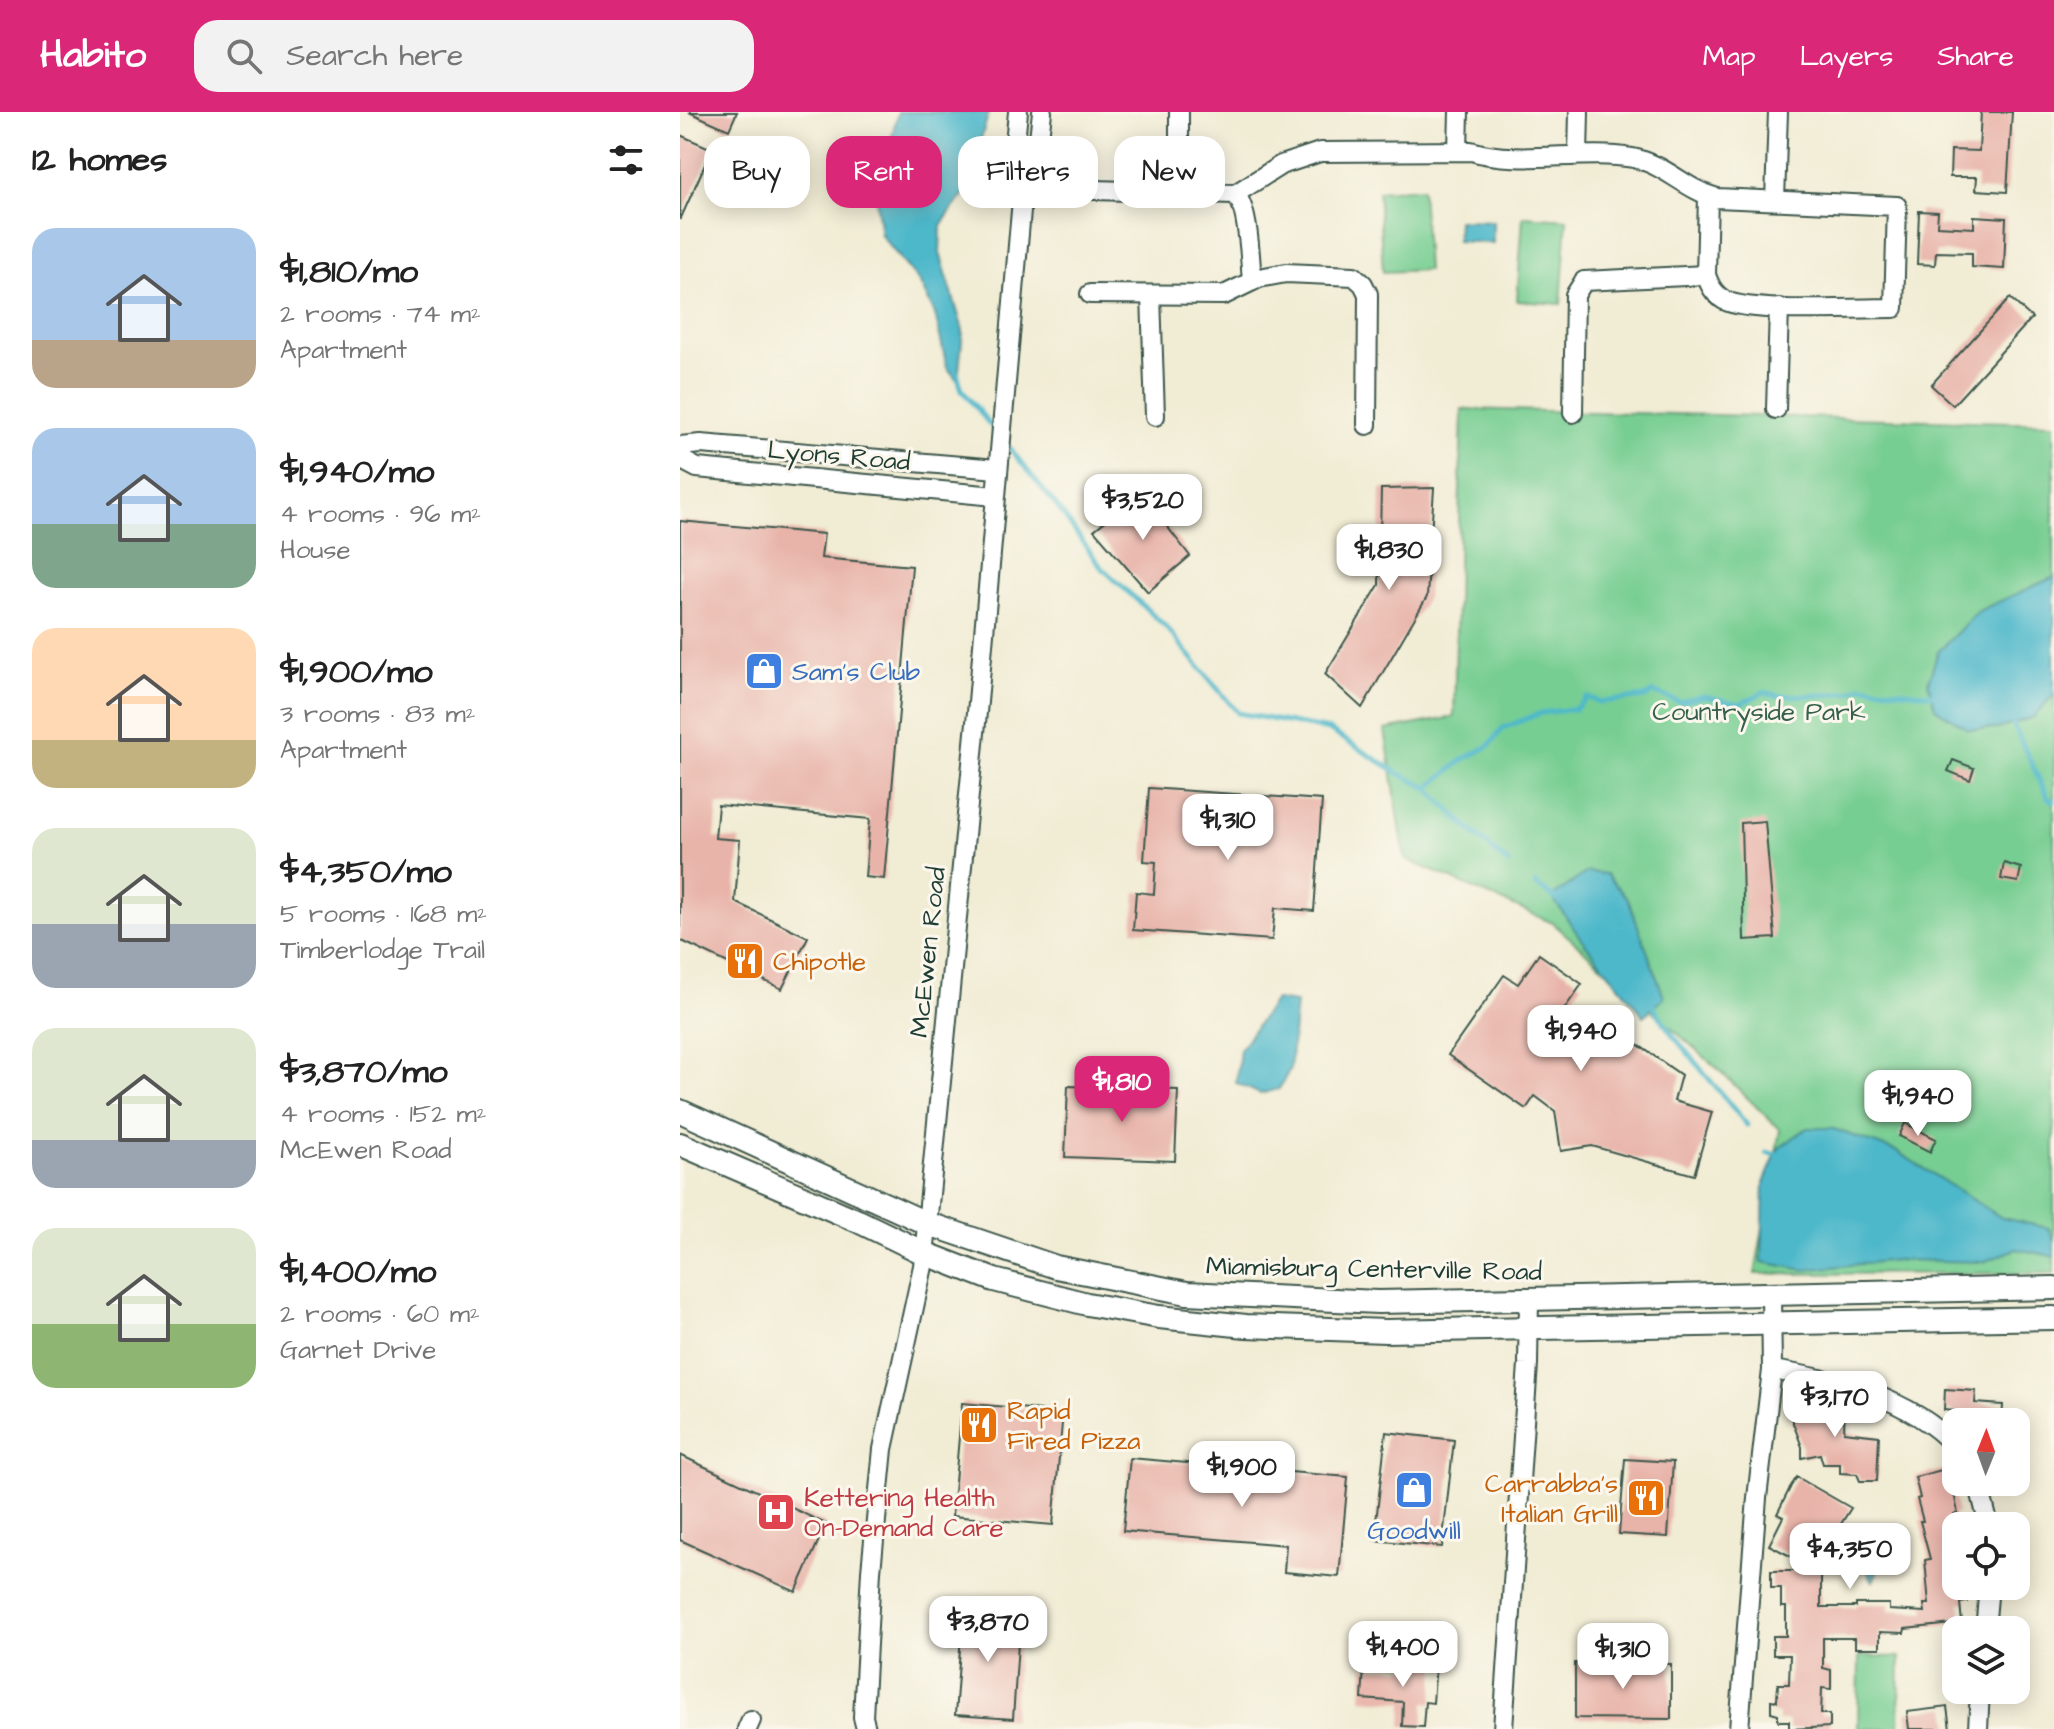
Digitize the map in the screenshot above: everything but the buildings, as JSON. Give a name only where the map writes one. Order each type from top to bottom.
[{"type":"main road","name":"Miamisburg Centerville Road","points":[[680,1111],[926,1223],[1056,1267],[1187,1293],[1378,1302],[2054,1288]]},
{"type":"main road","points":[[680,1144],[924,1253],[994,1280],[1087,1304],[1159,1317],[1246,1326],[1386,1331],[2054,1318]]},
{"type":"street","name":"McEwen Road","points":[[1016,136],[1018,112]]},
{"type":"street","name":"McEwen Road","points":[[1039,136],[1042,112]]},
{"type":"street","points":[[1179,112],[1179,136]]},
{"type":"street","points":[[1458,150],[1459,112]]},
{"type":"street","points":[[1578,155],[1579,112]]},
{"type":"street","points":[[1775,200],[1778,112]]},
{"type":"street","points":[[1225,193],[1235,194],[1281,165],[1320,152],[1458,150],[1489,156],[1578,155],[1636,159],[1668,172],[1708,196],[1897,206],[1894,308],[1779,308],[1726,301],[1710,286],[1706,275],[1708,196]]},
{"type":"street","points":[[1235,194],[1239,198],[1247,233],[1252,281]]},
{"type":"street","name":"McEwen Road","points":[[860,1725],[883,1449],[920,1287],[924,1253],[978,702],[1021,208]]},
{"type":"street","points":[[1090,294],[1224,295],[1252,281],[1286,273],[1354,276],[1368,294],[1367,425]]},
{"type":"street","points":[[1573,413],[1575,295],[1584,281],[1706,275]]},
{"type":"street","points":[[1151,295],[1155,416]]},
{"type":"street","points":[[1776,409],[1779,308]]},
{"type":"street","name":"Lyons Road","points":[[680,446],[701,444],[997,469]]},
{"type":"street","name":"Lyons Road","points":[[680,459],[697,468],[995,496]]},
{"type":"street","points":[[1739,1729],[1760,1467],[1772,1370],[1771,1293]]},
{"type":"street","points":[[1503,1729],[1530,1327],[1529,1299]]},
{"type":"street","points":[[1772,1370],[1843,1384],[1875,1395],[1918,1417],[1942,1436]]},
{"type":"street","points":[[1978,1729],[1979,1704]]},
{"type":"green space","points":[[1422,188],[1427,270],[1383,272],[1378,191]]},
{"type":"green space","points":[[1523,216],[1567,219],[1561,304],[1517,301]]},
{"type":"green space","name":"Countryside Park","points":[[1462,409],[2054,423],[2054,1273],[1755,1274],[1780,1130],[1718,1069],[1553,923],[1405,859],[1385,730],[1454,717]]},
{"type":"green space","points":[[1859,1656],[1900,1657],[1899,1729],[1858,1729]]},
{"type":"water","points":[[898,112],[989,112],[982,136],[958,136],[958,202],[941,225],[940,253],[963,330],[958,381],[947,367],[935,314],[920,283],[881,235],[877,208],[942,208],[942,136],[892,136]]},
{"type":"water","points":[[1458,220],[1493,221],[1493,243],[1457,241]]},
{"type":"water","points":[[2054,577],[2054,694],[2034,717],[1998,729],[1968,729],[1935,708],[1928,682],[1938,652],[1978,611]]},
{"type":"water","points":[[1587,872],[1606,874],[1628,899],[1664,997],[1644,1016],[1582,940],[1552,897]]},
{"type":"water","points":[[1275,1000],[1296,1003],[1290,1069],[1279,1089],[1260,1094],[1236,1083],[1240,1049]]},
{"type":"water","points":[[1807,1128],[1831,1128],[1896,1151],[2002,1218],[2049,1228],[2054,1241],[2054,1256],[2016,1249],[1984,1262],[1896,1260],[1805,1270],[1762,1262],[1764,1183],[1778,1149]]},
{"type":"water","points":[[1875,1537],[1890,1544],[1873,1581],[1863,1563]]},
{"type":"waterway","points":[[956,370],[962,390],[995,431]]},
{"type":"waterway","points":[[1007,445],[1101,567],[1165,626],[1238,713],[1329,730],[1428,788],[1509,864]]},
{"type":"waterway","points":[[1428,788],[1464,759],[1489,746],[1503,728],[1541,713],[1575,709],[1587,697],[1600,702],[1646,697],[1653,692],[1680,702],[1704,696],[1740,704],[1764,692],[1780,696],[1823,695],[1850,692],[1862,686],[1937,695]]},
{"type":"waterway","points":[[2010,718],[2048,798],[2054,801]]},
{"type":"waterway","points":[[1535,884],[1557,900]]},
{"type":"waterway","points":[[1651,1003],[1672,1034],[1747,1125]]},
{"type":"waterway","points":[[1767,1152],[1782,1157]]},
{"type":"place","name":"Sam's Club","points":[[764,671]]},
{"type":"place","name":"Chipotle","points":[[745,961]]},
{"type":"place","name":"Rapid Fired Pizza","points":[[979,1425]]},
{"type":"place","name":"Goodwill","points":[[1414,1490]]},
{"type":"place","name":"Carrabba's Italian Grill","points":[[1646,1498]]},
{"type":"place","name":"Kettering Health On-Demand Care","points":[[776,1512]]}]
